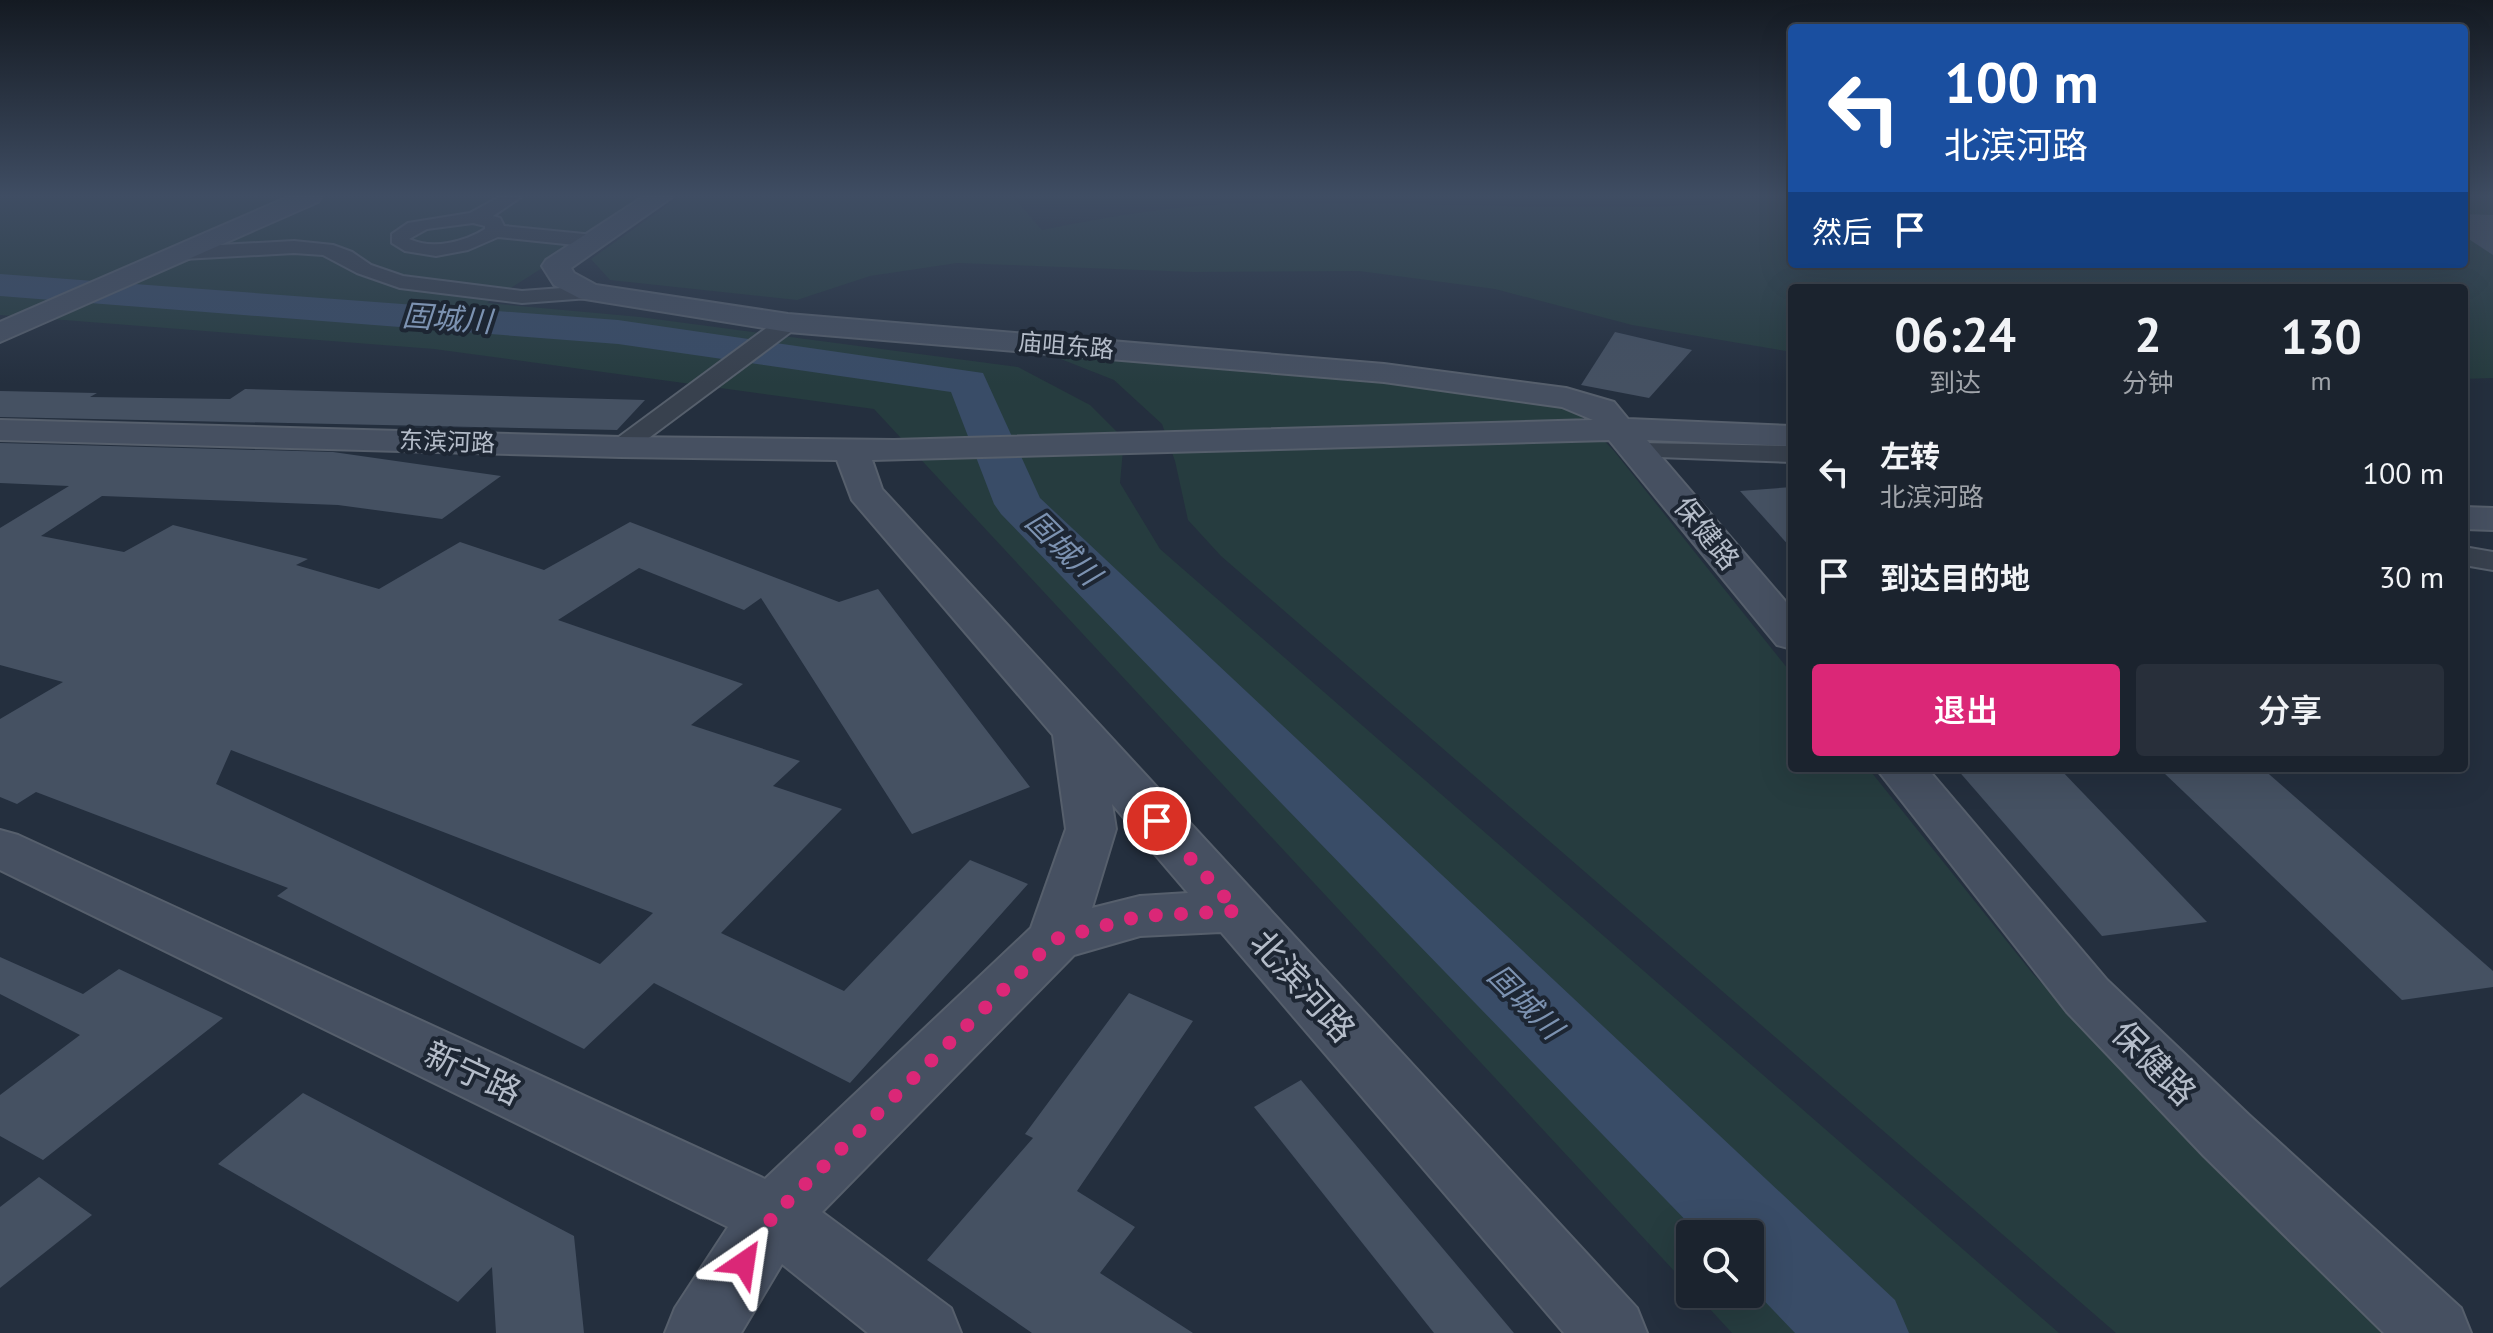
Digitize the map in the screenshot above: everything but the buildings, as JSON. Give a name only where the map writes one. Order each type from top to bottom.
[{"type":"main road","points":[[11,329],[169,259]]},
{"type":"main road","name":"庙咀东路","points":[[566,259],[556,266],[564,279],[589,292],[780,329],[1384,373],[1566,398],[1602,409],[1631,440]]},
{"type":"main road","name":"东滨河路","points":[[0,430],[621,447],[872,450],[1788,436]]},
{"type":"main road","name":"保健路","points":[[1631,440],[1788,631]]},
{"type":"main road","name":"北滨河路","points":[[872,450],[865,492],[1611,1333]]},
{"type":"main road","points":[[2468,518],[2493,519]]},
{"type":"main road","points":[[701,1333],[773,1216],[1055,939],[1091,829],[1076,730]]},
{"type":"main road","name":"保健路","points":[[1903,772],[2087,996],[2227,1136],[2435,1333]]},
{"type":"main road","name":"新宁路","points":[[0,848],[773,1216],[925,1333]]},
{"type":"main road","points":[[1055,939],[1140,916],[1237,911]]},
{"type":"street","points":[[350,259],[364,269],[400,282],[522,297],[589,292]]},
{"type":"street","points":[[621,447],[780,329]]},
{"type":"street","points":[[1631,440],[1788,454]]},
{"type":"street","points":[[2468,557],[2493,561]]},
{"type":"green space","points":[[0,259],[556,259],[487,303],[640,317],[1018,367],[1090,405],[1124,439],[1120,483],[1160,549],[2059,1333],[1732,1333],[1709,1308],[1764,1308],[1764,1220],[1676,1220],[1676,1273],[874,409],[434,349],[0,315]]},
{"type":"green space","points":[[591,259],[1788,259],[1788,268],[2468,268],[2468,259],[2493,259],[2493,378],[2468,379],[2468,284],[1788,284],[1788,351],[1632,325],[1495,289],[1359,271],[1193,272],[957,263],[870,276],[797,300],[610,280]]},
{"type":"green space","points":[[1043,352],[1371,378],[1574,409],[1614,451],[1788,669],[1788,772],[1871,772],[2033,974],[2385,1333],[2116,1333],[1221,556],[1188,520],[1175,461],[1162,424],[1114,380]]},
{"type":"waterway","name":"固城川","points":[[0,285],[618,332],[968,382],[1018,504],[1861,1333]]},
{"type":"route","points":[[744,1263],[773,1216],[1055,939],[1140,916],[1237,911],[1157,821]]}]
